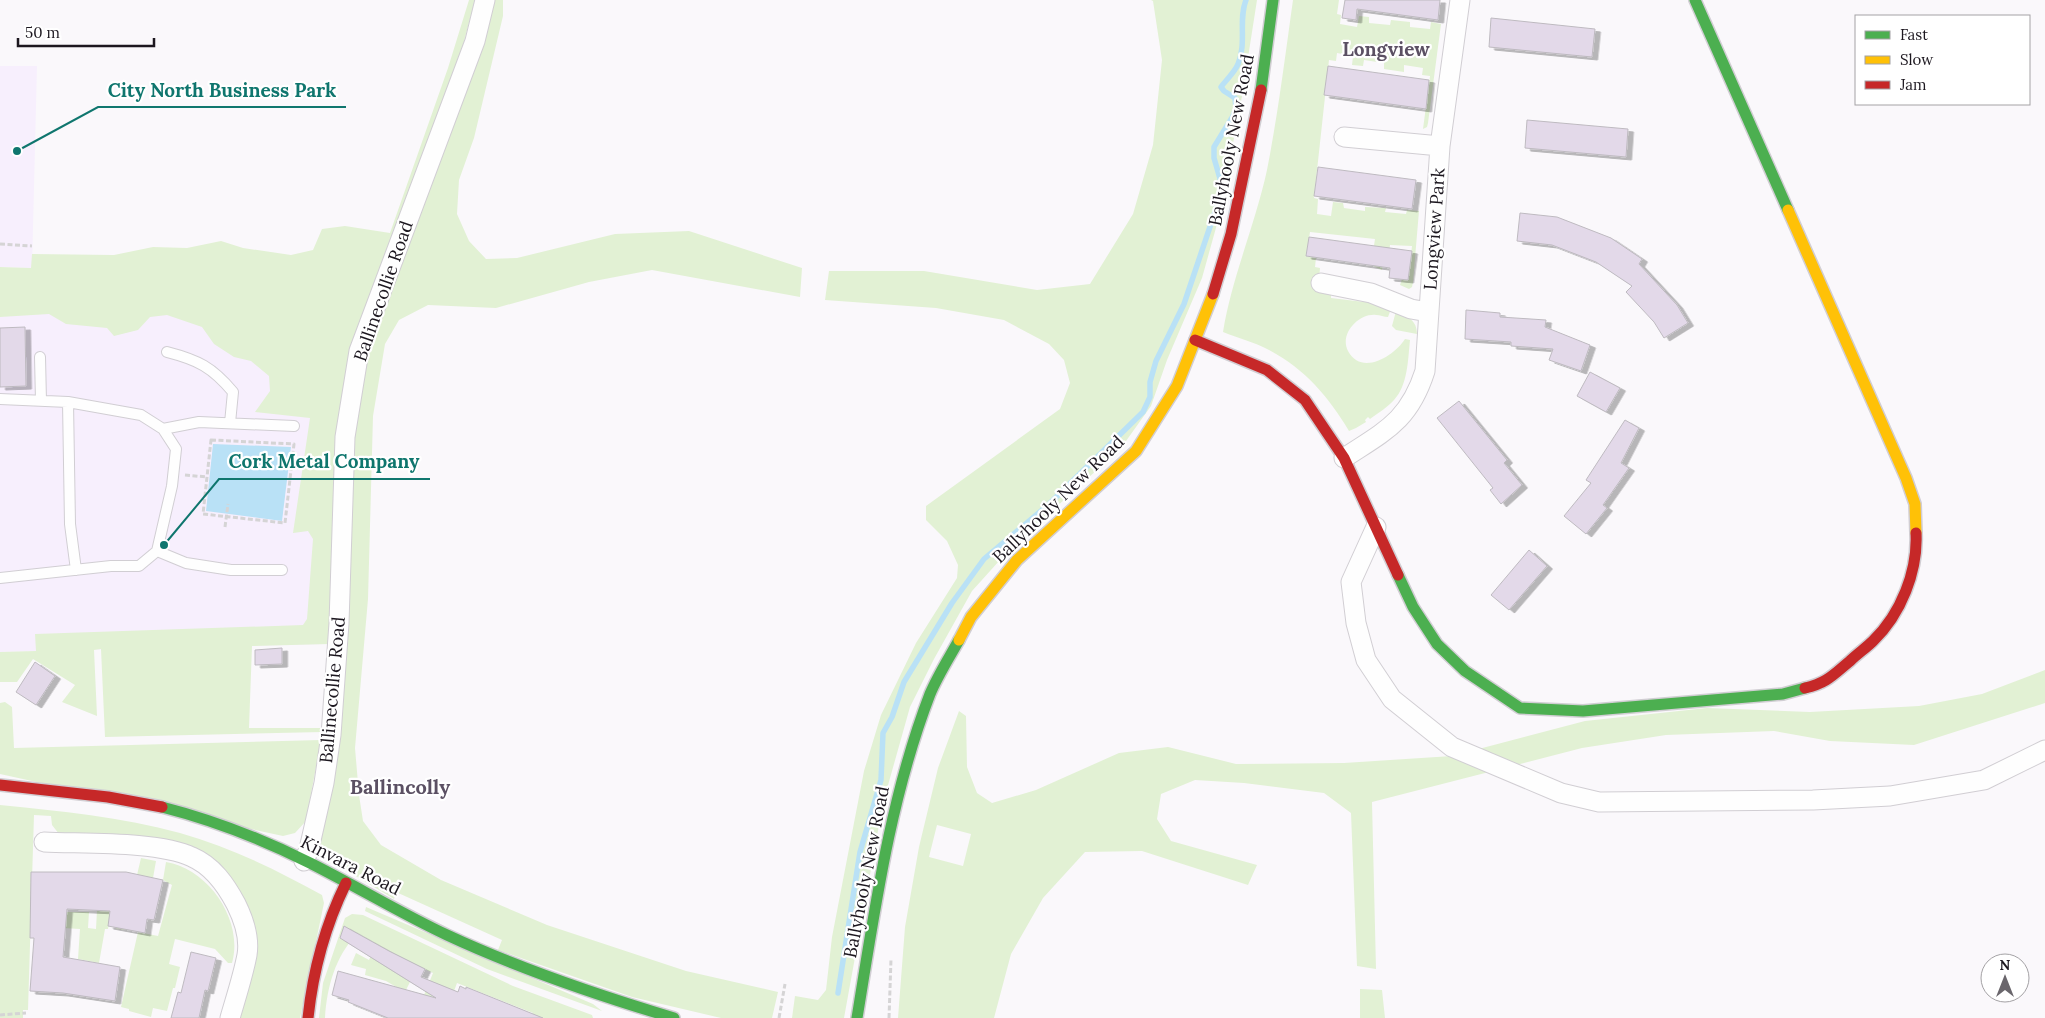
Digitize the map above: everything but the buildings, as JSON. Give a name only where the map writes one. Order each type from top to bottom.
[{"type":"street","name":"Ballinecollie Road","points":[[304,861],[309,849],[324,783],[331,736],[339,623],[345,437],[359,351],[366,328],[475,41],[485,0]]},
{"type":"street","name":"Ballyhooly New Road","points":[[857,1018],[879,882],[902,777],[931,692],[971,617],[1017,560],[1136,451],[1177,386],[1216,286],[1231,234],[1262,84],[1273,0]]},
{"type":"street","name":"Longview Park","points":[[1344,458],[1384,432],[1399,419],[1411,405],[1419,389],[1424,371],[1440,146],[1460,0]]},
{"type":"street","points":[[1195,340],[1267,370],[1305,400],[1344,458],[1413,607],[1437,644],[1464,671],[1520,708],[1583,711],[1783,694],[1822,684],[1874,640],[1890,620],[1912,574],[1917,547],[1915,504],[1906,478],[1851,350],[1695,0]]},
{"type":"street","name":"Longview Park","points":[[1344,137],[1440,146]]},
{"type":"street","name":"Longview Park","points":[[1321,283],[1371,293],[1411,309],[1428,312]]},
{"type":"street","points":[[1376,527],[1351,582],[1356,623],[1366,660],[1392,699],[1452,747],[1561,794],[1599,802],[1813,800],[1890,796],[1984,780],[2045,750]]},
{"type":"street","name":"Kinvara Road","points":[[0,785],[82,794],[176,811],[211,821],[304,861],[446,934],[512,963],[581,990],[625,1011],[674,1018]]},
{"type":"street","points":[[44,842],[168,850],[192,857],[210,868],[224,884],[244,920],[248,937],[247,954],[230,1018]]},
{"type":"street","points":[[308,1018],[310,998],[319,957],[340,895],[346,883]]},
{"type":"lane","points":[[167,352],[193,359],[218,375],[232,392],[230,423]]},
{"type":"lane","points":[[40,357],[41,401]]},
{"type":"lane","points":[[0,399],[68,402],[141,415],[162,428],[176,449],[173,474],[157,550],[139,566],[110,566],[0,578]]},
{"type":"lane","points":[[68,402],[70,524],[76,570]]},
{"type":"lane","points":[[162,428],[199,422],[294,426]]},
{"type":"lane","points":[[157,550],[186,563],[231,570],[282,570]]},
{"type":"path","points":[[0,244],[32,246]]},
{"type":"path","points":[[211,440],[294,444],[284,523],[227,517],[203,514],[211,440]]},
{"type":"path","points":[[173,474],[207,477]]},
{"type":"path","points":[[225,527],[228,504]]},
{"type":"path","points":[[889,1018],[891,955]]},
{"type":"path","points":[[779,1018],[785,984]]},
{"type":"path","points":[[0,1015],[26,1013]]},
{"type":"shaded area","points":[[0,66],[37,66],[32,268],[0,267]]},
{"type":"shaded area","points":[[0,300],[153,303],[348,333],[336,401],[323,644],[0,652]]},
{"type":"green space","points":[[469,0],[475,0],[457,68],[356,333],[341,402],[329,644],[252,646],[249,728],[324,728],[323,732],[105,737],[101,649],[94,650],[97,716],[62,702],[75,685],[33,659],[17,682],[0,682],[0,652],[36,651],[35,634],[303,625],[307,619],[313,539],[308,531],[293,533],[310,418],[255,412],[270,391],[269,376],[251,361],[234,357],[214,344],[202,327],[167,315],[150,317],[138,330],[114,336],[107,328],[66,324],[49,314],[0,317],[0,267],[31,268],[32,254],[114,255],[153,247],[187,248],[221,241],[243,248],[291,255],[313,250],[322,229],[345,226],[390,233],[448,68]]},
{"type":"green space","points":[[492,0],[503,0],[503,16],[474,138],[459,180],[457,214],[469,241],[486,259],[517,258],[615,234],[689,231],[802,268],[800,297],[652,270],[589,282],[496,308],[428,305],[399,320],[385,344],[373,416],[368,599],[355,748],[363,821],[381,845],[441,880],[547,925],[686,971],[778,992],[772,1018],[721,1018],[632,997],[498,950],[502,940],[396,892],[394,899],[324,857],[319,846],[331,785],[349,492],[356,412],[365,351]]},
{"type":"green space","points":[[1151,0],[1257,0],[1242,96],[1219,217],[1202,278],[1167,360],[1151,406],[1121,448],[1009,550],[972,591],[934,659],[910,707],[883,803],[844,1018],[792,1018],[795,996],[818,1000],[826,990],[832,937],[864,771],[881,715],[916,643],[957,578],[958,565],[947,541],[926,520],[926,506],[1060,409],[1070,383],[1064,360],[1049,344],[1004,320],[936,308],[825,300],[829,271],[924,271],[1037,290],[1090,284],[1133,214],[1153,145],[1162,60],[1153,1]]},
{"type":"green space","points":[[1293,0],[1339,0],[1337,14],[1341,15],[1340,24],[1357,27],[1359,16],[1369,17],[1369,23],[1390,25],[1391,20],[1410,22],[1410,27],[1430,29],[1431,22],[1441,24],[1428,123],[1427,127],[1423,129],[1430,76],[1422,75],[1423,68],[1404,65],[1404,72],[1384,69],[1384,63],[1364,60],[1363,66],[1352,65],[1353,56],[1337,53],[1336,61],[1329,60],[1314,198],[1318,199],[1317,214],[1331,216],[1333,202],[1343,203],[1344,208],[1365,211],[1365,207],[1386,208],[1385,212],[1406,214],[1407,210],[1419,211],[1413,282],[1412,287],[1409,289],[1400,285],[1402,279],[1408,280],[1412,246],[1390,245],[1388,262],[1383,262],[1382,270],[1371,265],[1375,239],[1310,232],[1306,256],[1316,258],[1315,267],[1320,268],[1318,290],[1331,292],[1331,298],[1364,302],[1368,298],[1391,309],[1388,317],[1370,315],[1363,317],[1352,326],[1346,338],[1346,344],[1348,351],[1354,359],[1370,363],[1378,361],[1394,351],[1405,339],[1410,340],[1407,372],[1399,394],[1383,410],[1370,419],[1368,417],[1365,420],[1366,422],[1349,431],[1333,406],[1304,374],[1262,347],[1223,332],[1232,291],[1267,170]]},
{"type":"green space","points":[[1396,311],[1414,322],[1417,334],[1396,330],[1392,326]]},
{"type":"green space","points":[[2045,670],[2045,703],[1914,745],[1830,741],[1774,731],[1666,735],[1582,748],[1372,802],[1376,969],[1357,966],[1351,813],[1324,793],[1244,783],[1195,780],[1161,794],[1157,819],[1171,841],[1257,865],[1248,885],[1142,851],[1085,852],[1043,898],[1011,954],[994,1018],[898,1018],[905,927],[919,847],[938,768],[959,711],[966,716],[967,767],[977,793],[992,803],[1036,790],[1119,753],[1168,747],[1236,764],[1344,763],[1452,756],[1585,721],[1707,708],[1810,712],[1919,706],[1982,694]],"holes":[[[937,825],[971,834],[963,866],[929,857]]]},
{"type":"green space","points":[[5,702],[12,707],[14,748],[321,740],[306,821],[295,833],[283,836],[0,774],[0,703]]},
{"type":"green space","points":[[0,805],[113,819],[180,833],[217,845],[253,860],[322,895],[324,903],[300,1018],[238,1018],[255,954],[212,859],[59,834],[52,825],[51,816],[34,815],[28,1010],[23,1010],[23,1018],[0,1018]]},
{"type":"green space","points":[[141,858],[156,861],[153,878],[137,875]]},
{"type":"green space","points":[[166,862],[182,867],[196,875],[220,899],[228,914],[233,930],[234,947],[232,963],[228,963],[215,949],[175,939],[169,964],[180,967],[175,988],[173,988],[167,1011],[153,1008],[151,1017],[121,1007],[138,932],[158,936],[172,885],[163,880]]},
{"type":"green space","points":[[109,903],[135,931],[116,929],[117,917],[110,917],[108,929],[105,929],[99,963],[78,959],[80,929],[63,928],[66,912],[89,912],[88,928],[96,929],[97,910]]},
{"type":"green space","points":[[366,907],[593,1004],[602,1011],[487,969],[365,911]]},
{"type":"green space","points":[[352,914],[363,915],[513,986],[592,1015],[593,1018],[531,1018],[533,1013],[457,983],[447,1010],[422,1000],[433,973],[418,966],[405,992],[386,981],[365,975],[366,969],[351,965],[356,953],[369,960],[372,953],[380,946],[357,933],[338,962],[330,984],[325,1018],[319,1018],[323,983],[345,918]]},
{"type":"green space","points":[[1360,989],[1382,990],[1385,1018],[1360,1018]]},
{"type":"water","points":[[213,444],[291,447],[282,521],[206,511]]},
{"type":"waterway","points":[[838,993],[860,852],[881,780],[883,733],[892,717],[904,682],[952,603],[984,559],[1048,505],[1143,412],[1150,397],[1150,382],[1156,361],[1184,304],[1218,203],[1221,182],[1214,158],[1214,147],[1236,108],[1235,98],[1221,87],[1235,70],[1241,56],[1243,15],[1246,0]]},
{"type":"traffic: fast","points":[[1261,90],[1273,0]]},
{"type":"traffic: fast","points":[[1695,0],[1788,210]]},
{"type":"traffic: fast","points":[[1398,575],[1413,607],[1437,644],[1465,671],[1520,708],[1583,711],[1783,694],[1805,688]]},
{"type":"traffic: fast","points":[[857,1018],[885,854],[904,773],[930,694],[959,640]]},
{"type":"traffic: fast","points":[[162,807],[219,824],[292,854],[430,927],[502,959],[588,991],[674,1018]]},
{"type":"traffic: slow","points":[[1788,210],[1906,478],[1915,504],[1916,533]]},
{"type":"traffic: slow","points":[[959,640],[971,617],[1017,560],[1136,451],[1177,386],[1213,294]]},
{"type":"traffic: jam","points":[[1213,294],[1231,234],[1261,90]]},
{"type":"traffic: jam","points":[[1195,340],[1267,370],[1305,400],[1344,458],[1398,575]]},
{"type":"traffic: jam","points":[[1805,688],[1819,684],[1834,674],[1873,641],[1892,618],[1911,577],[1916,547],[1916,533]]},
{"type":"traffic: jam","points":[[0,785],[108,797],[162,807]]},
{"type":"traffic: jam","points":[[308,1018],[313,983],[321,949],[332,915],[346,883]]},
{"type":"place","name":"City North Business Park","points":[[17,151]]},
{"type":"place","name":"Cork Metal Company","points":[[164,545]]},
{"type":"district","name":"Longview","points":[[1386,49]]},
{"type":"district","name":"Ballincolly","points":[[400,786]]}]
